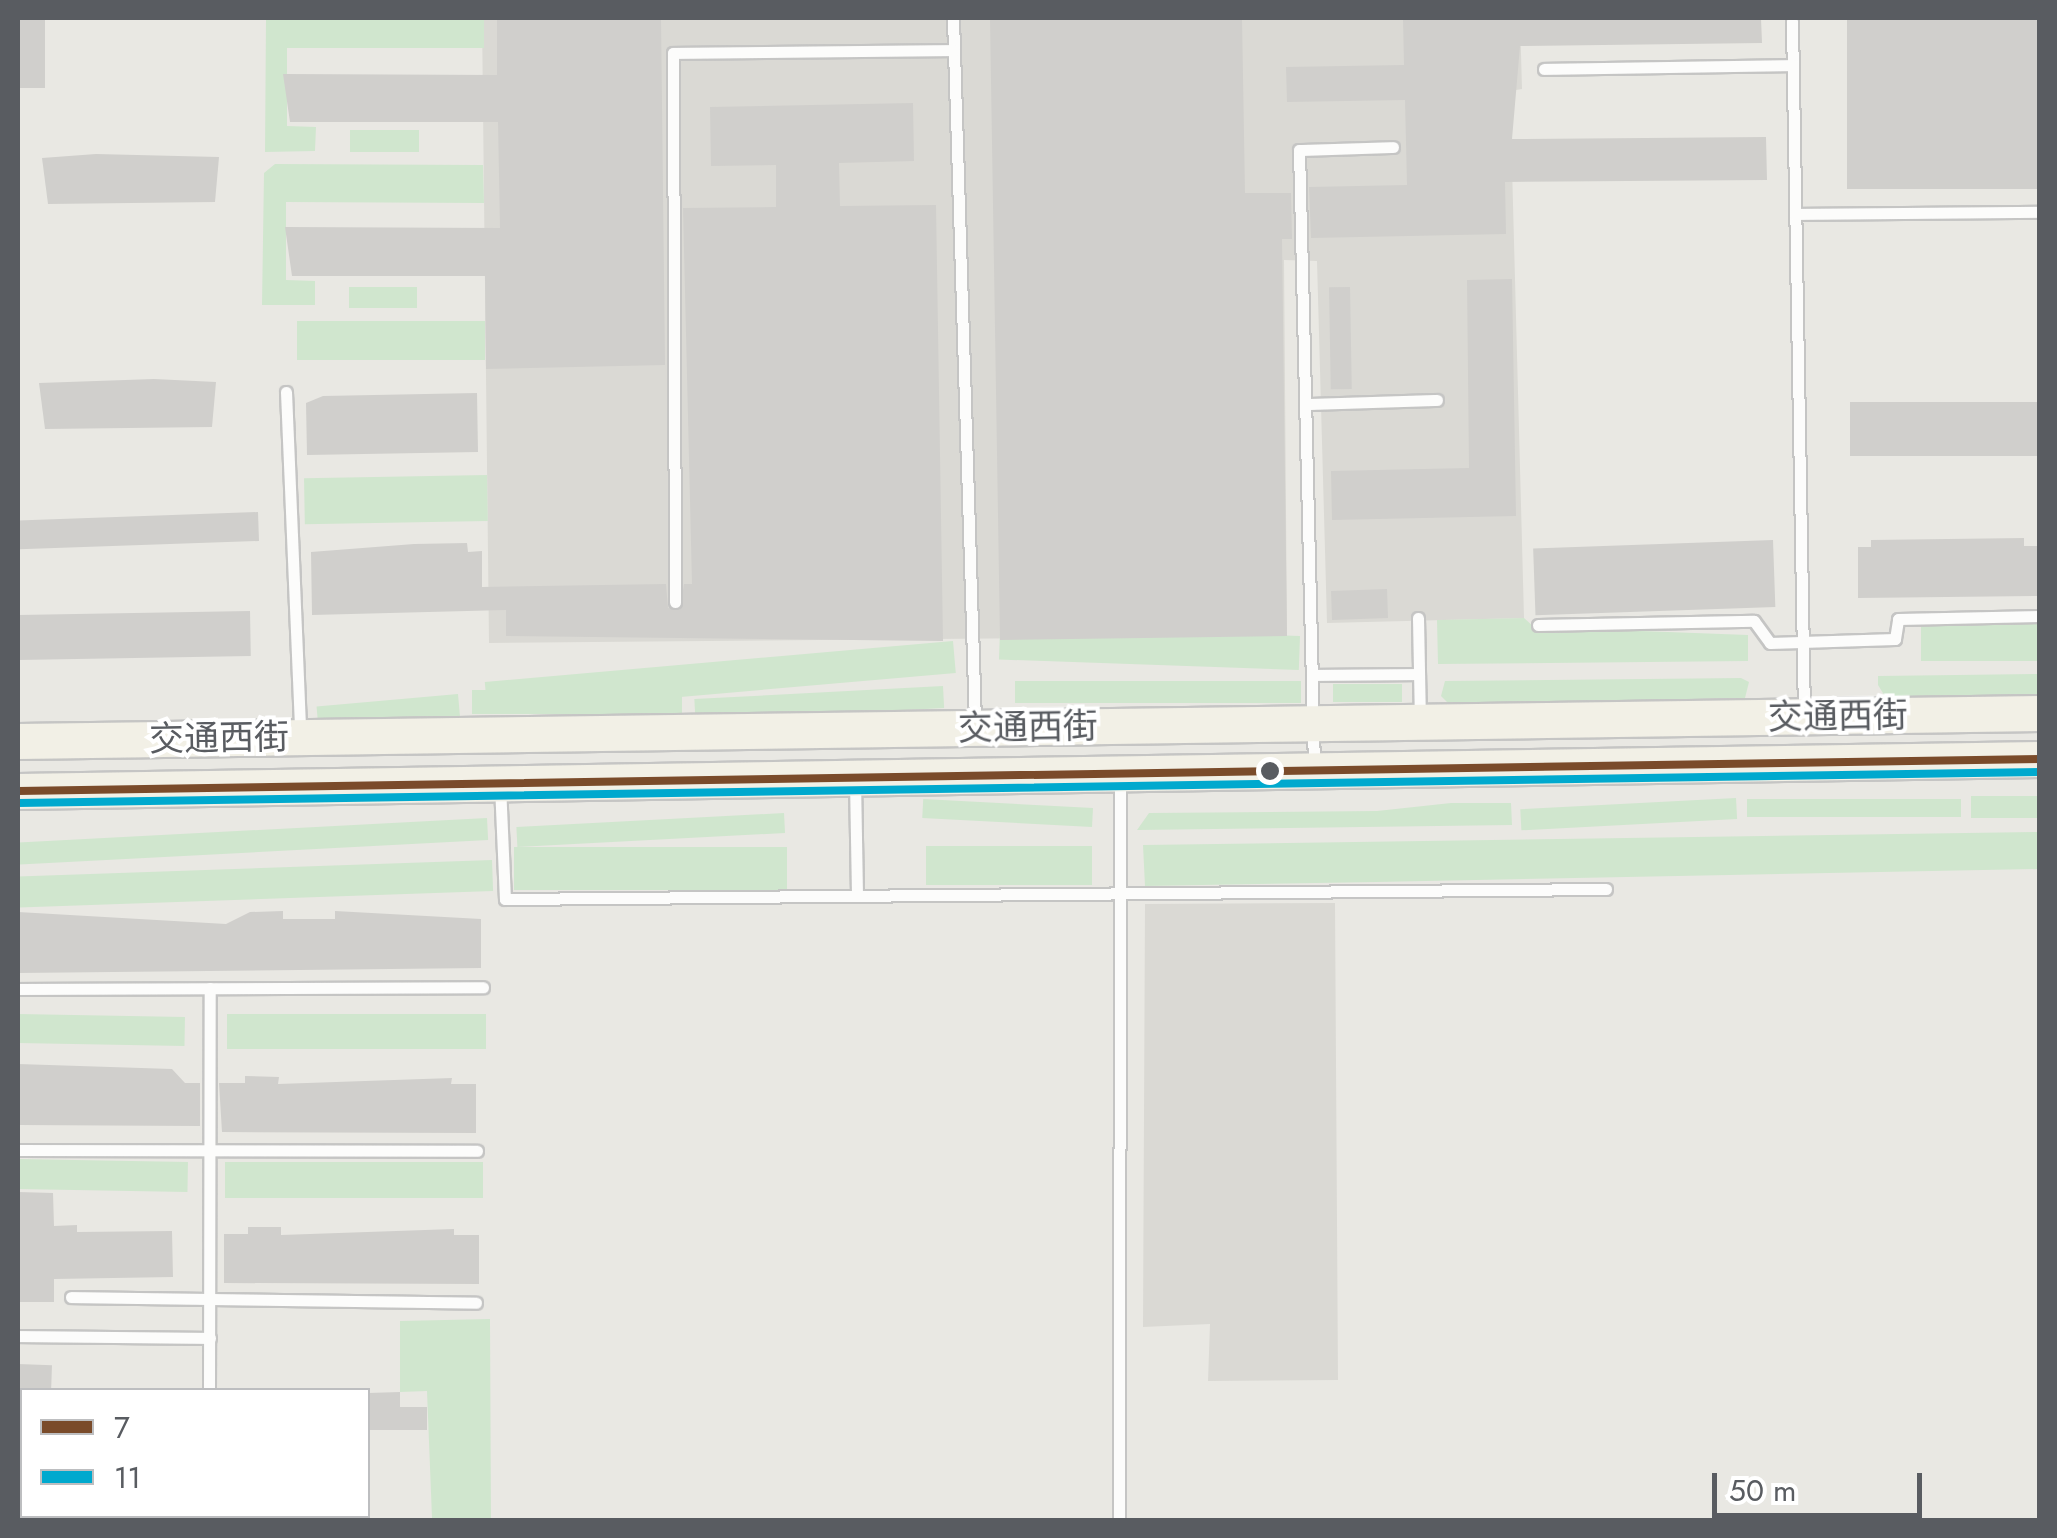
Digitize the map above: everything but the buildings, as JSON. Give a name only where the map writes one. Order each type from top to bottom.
[{"type":"main road","name":"交通西街","points":[[18,741],[2040,713]]},
{"type":"main road","name":"交通西街","points":[[18,791],[2040,759]]},
{"type":"lane","points":[[953,18],[975,728]]},
{"type":"lane","points":[[1792,21],[1804,716]]},
{"type":"lane","points":[[675,602],[674,53],[954,50]]},
{"type":"lane","points":[[1544,69],[1793,65]]},
{"type":"lane","points":[[1314,771],[1316,723],[1299,150],[1393,147]]},
{"type":"lane","points":[[1796,214],[2040,212]]},
{"type":"lane","points":[[286,392],[300,737]]},
{"type":"lane","points":[[1307,404],[1437,400]]},
{"type":"lane","points":[[1538,625],[1754,621],[1770,643],[1895,639],[1898,619],[2040,616]]},
{"type":"lane","points":[[1418,618],[1420,722]]},
{"type":"lane","points":[[1314,676],[1419,674]]},
{"type":"lane","points":[[1119,1520],[1120,774]]},
{"type":"lane","points":[[854,778],[857,896]]},
{"type":"lane","points":[[500,784],[505,900],[1606,889]]},
{"type":"lane","points":[[18,989],[483,987]]},
{"type":"lane","points":[[209,1388],[210,988]]},
{"type":"lane","points":[[18,1150],[476,1151]]},
{"type":"lane","points":[[71,1297],[476,1303]]},
{"type":"lane","points":[[18,1336],[210,1338]]},
{"type":"shaded area","points":[[482,18],[1520,18],[1522,89],[1510,91],[1524,618],[1327,623],[1317,261],[1284,260],[1287,636],[489,643]]},
{"type":"shaded area","points":[[1335,903],[1338,1380],[1208,1381],[1210,1324],[1143,1327],[1145,904]]},
{"type":"green space","points":[[266,18],[484,18],[484,48],[287,48],[287,126],[316,127],[315,151],[265,152]]},
{"type":"green space","points":[[350,130],[419,130],[419,152],[350,152]]},
{"type":"green space","points":[[275,164],[483,165],[484,203],[286,202],[286,280],[315,281],[315,305],[262,305],[264,173]]},
{"type":"green space","points":[[349,287],[417,287],[417,308],[349,308]]},
{"type":"green space","points":[[297,321],[485,321],[485,360],[297,360]]},
{"type":"green space","points":[[487,475],[488,521],[305,524],[304,478]]},
{"type":"green space","points":[[1524,618],[1534,627],[1748,635],[1748,661],[1438,664],[1437,620]]},
{"type":"green space","points":[[1921,623],[2039,623],[2039,661],[1921,661]]},
{"type":"green space","points":[[1000,626],[1300,636],[1299,670],[999,660]]},
{"type":"green space","points":[[953,641],[956,673],[488,714],[485,682]]},
{"type":"green space","points":[[2039,674],[2039,695],[1886,698],[1878,685],[1878,676]]},
{"type":"green space","points":[[1741,678],[1749,682],[1745,698],[1449,704],[1441,696],[1445,681]]},
{"type":"green space","points":[[1015,681],[1301,681],[1301,703],[1015,703]]},
{"type":"green space","points":[[1333,684],[1402,684],[1402,702],[1333,702]]},
{"type":"green space","points":[[943,686],[944,708],[695,721],[694,699]]},
{"type":"green space","points":[[472,690],[682,690],[682,714],[472,714]]},
{"type":"green space","points":[[458,694],[460,717],[319,729],[317,706]]},
{"type":"green space","points":[[1971,796],[2039,796],[2039,818],[1971,818]]},
{"type":"green space","points":[[1736,798],[1737,819],[1521,830],[1520,809]]},
{"type":"green space","points":[[923,799],[1093,808],[1092,827],[922,818]]},
{"type":"green space","points":[[1747,799],[1961,799],[1961,817],[1747,817]]},
{"type":"green space","points":[[1451,803],[1511,803],[1512,825],[1137,830],[1149,813],[1377,811]]},
{"type":"green space","points":[[784,813],[785,833],[517,847],[516,827]]},
{"type":"green space","points":[[487,818],[488,840],[20,865],[19,843]]},
{"type":"green space","points":[[2039,832],[2039,869],[1145,886],[1143,845]]},
{"type":"green space","points":[[926,846],[1092,846],[1092,885],[926,885]]},
{"type":"green space","points":[[514,847],[787,847],[787,890],[514,890]]},
{"type":"green space","points":[[492,860],[493,891],[19,908],[18,877]]},
{"type":"green space","points":[[18,1014],[185,1017],[184,1046],[18,1043]]},
{"type":"green space","points":[[227,1014],[486,1014],[486,1049],[227,1049]]},
{"type":"green space","points":[[18,1159],[188,1162],[187,1192],[18,1189]]},
{"type":"green space","points":[[225,1162],[483,1162],[483,1198],[225,1198]]},
{"type":"green space","points":[[490,1319],[491,1520],[432,1518],[427,1391],[400,1392],[400,1321]]},
{"type":"transit line","name":"7","points":[[18,791],[2040,759]]},
{"type":"transit line","name":"11","points":[[18,803],[2040,772]]}]
